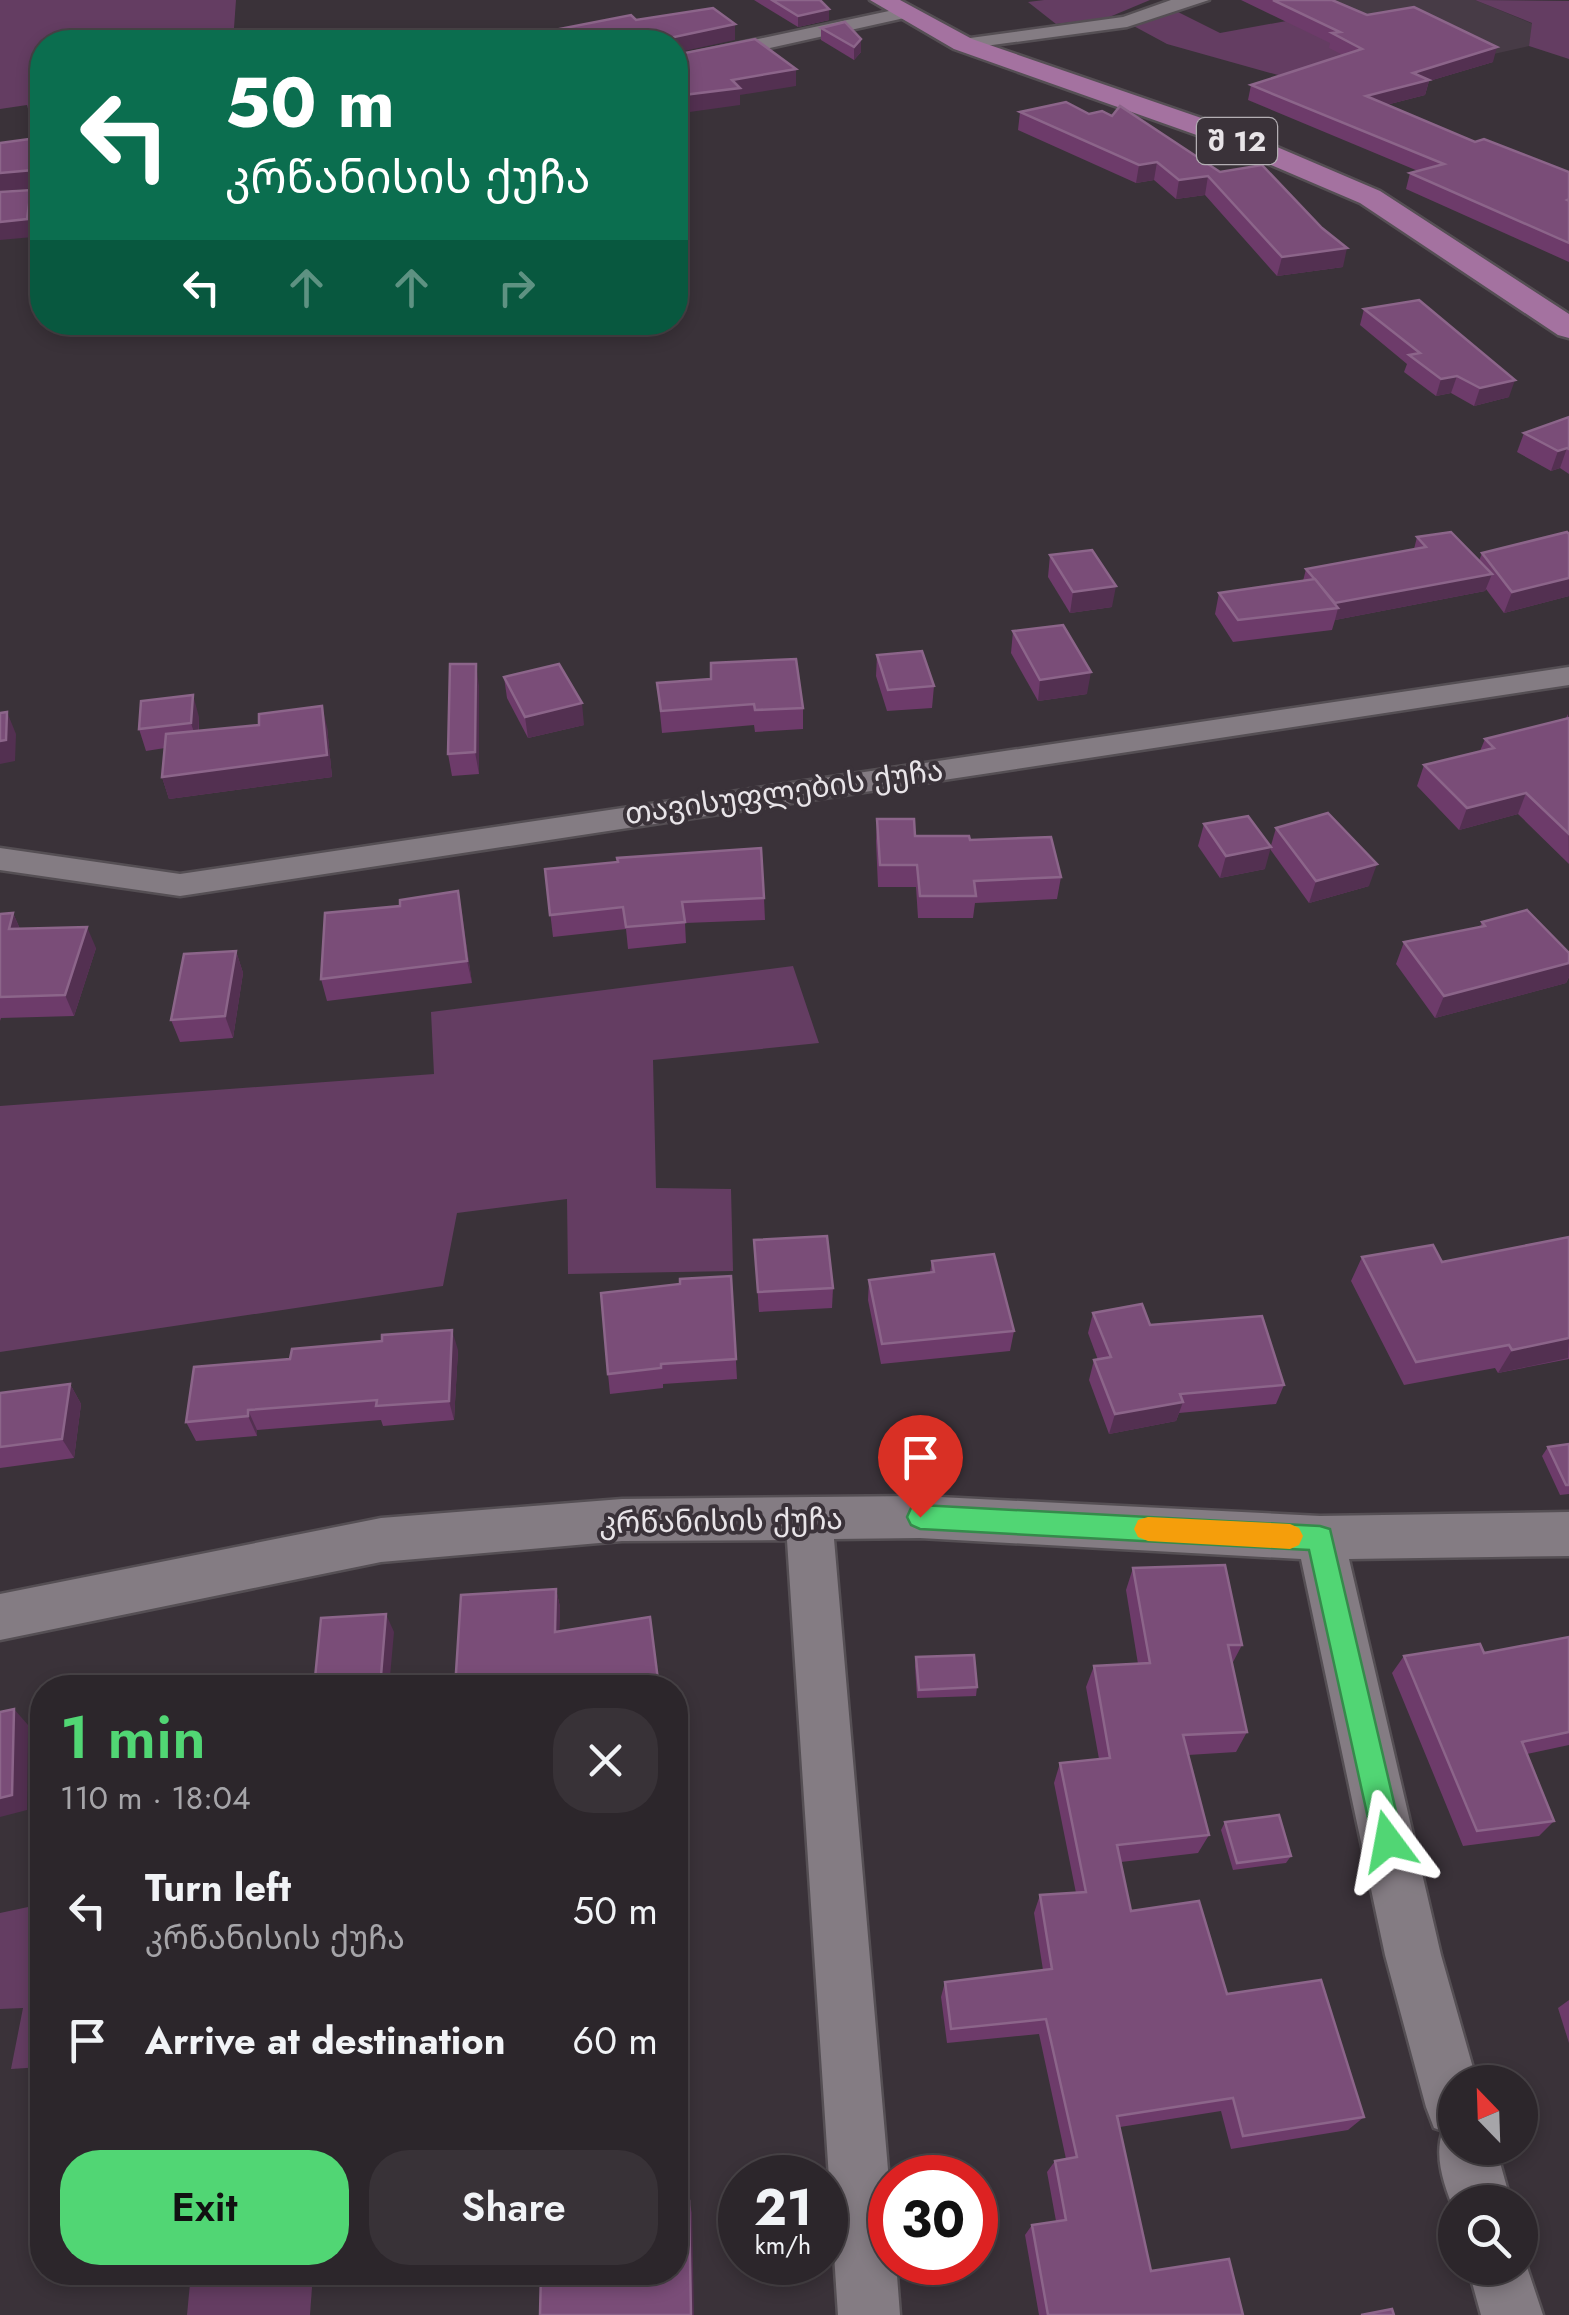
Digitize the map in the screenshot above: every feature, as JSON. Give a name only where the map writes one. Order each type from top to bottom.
[{"type":"main road","name":"შ 12","points":[[893,6],[963,44],[1232,138],[1370,197],[1569,328]]},
{"type":"street","points":[[963,44],[1127,22],[1166,6],[1200,0]]},
{"type":"street","points":[[688,60],[893,6]]},
{"type":"street","points":[[0,201],[30,198]]},
{"type":"street","name":"თავისუფლების ქუჩა","points":[[0,859],[180,885],[1569,676]]},
{"type":"street","name":"კრწანისის ქუჩა","points":[[0,1616],[381,1540],[622,1520],[920,1517],[1320,1538],[1569,1534]]},
{"type":"street","points":[[809,1519],[869,2315]]},
{"type":"street","points":[[1320,1538],[1413,1954],[1443,2065]]},
{"type":"street","points":[[1504,2285],[1512,2315]]},
{"type":"shaded area","points":[[0,0],[236,0],[234,30],[30,30],[30,116],[27,105],[0,109]]},
{"type":"shaded area","points":[[1150,0],[1107,18],[1056,24],[1028,2]]},
{"type":"shaded area","points":[[1312,0],[1475,0],[1533,24],[1529,46],[1467,60]]},
{"type":"shaded area","points":[[1475,0],[1569,1],[1569,59],[1529,46],[1532,23]]},
{"type":"shaded area","points":[[1172,9],[1220,33],[1292,20],[1375,68],[1317,86],[1167,44],[1130,24]]},
{"type":"shaded area","points":[[793,966],[819,1043],[653,1060],[656,1188],[731,1189],[733,1271],[568,1274],[567,1199],[457,1213],[443,1286],[0,1352],[0,1106],[434,1074],[431,1012]]},
{"type":"shaded area","points":[[30,1907],[30,2068],[11,2069],[23,2008],[0,2009],[0,1913]]},
{"type":"shaded area","points":[[190,2285],[312,2285],[310,2315],[187,2315]]},
{"type":"building","points":[[772,0],[820,0],[829,9],[798,16]]},
{"type":"building","points":[[1273,0],[1332,0],[1367,15],[1414,7],[1497,47],[1413,73],[1429,80],[1366,96],[1475,142],[1484,139],[1569,172],[1569,243],[1410,173],[1444,164],[1251,85],[1362,49],[1332,33],[1340,32]]},
{"type":"building","points":[[713,8],[735,24],[688,34],[688,30],[554,30],[631,15],[636,20]]},
{"type":"building","points":[[845,22],[861,39],[854,47],[821,28]]},
{"type":"building","points":[[755,39],[796,69],[732,80],[740,88],[688,94],[688,52]]},
{"type":"building","points":[[1066,102],[1089,114],[1102,111],[1112,116],[1120,106],[1220,172],[1262,165],[1322,228],[1347,248],[1282,257],[1208,176],[1179,180],[1157,162],[1139,165],[1020,112]]},
{"type":"building","points":[[30,139],[30,170],[0,173],[0,143]]},
{"type":"building","points":[[30,190],[27,219],[0,222],[0,192]]},
{"type":"building","points":[[1419,300],[1515,380],[1480,388],[1457,376],[1441,379],[1409,355],[1420,353],[1364,309]]},
{"type":"building","points":[[1569,417],[1569,449],[1558,451],[1524,433]]},
{"type":"building","points":[[1451,532],[1492,574],[1335,603],[1306,569],[1426,547],[1417,537]]},
{"type":"building","points":[[1567,532],[1569,578],[1512,592],[1482,553]]},
{"type":"building","points":[[1092,550],[1116,586],[1073,592],[1050,555]]},
{"type":"building","points":[[1315,579],[1338,608],[1238,620],[1219,593]]},
{"type":"building","points":[[1063,625],[1091,672],[1040,680],[1013,631]]},
{"type":"building","points":[[922,651],[934,686],[888,690],[877,655]]},
{"type":"building","points":[[796,659],[803,708],[755,710],[754,704],[661,711],[657,683],[711,679],[711,663]]},
{"type":"building","points":[[450,664],[476,664],[475,752],[448,754]]},
{"type":"building","points":[[559,664],[582,703],[525,717],[504,677]]},
{"type":"building","points":[[193,695],[191,723],[139,729],[141,701]]},
{"type":"building","points":[[322,706],[327,755],[162,777],[166,734],[259,725],[259,714]]},
{"type":"building","points":[[7,712],[6,740],[0,741],[0,713]]},
{"type":"building","points":[[1569,718],[1569,834],[1526,793],[1467,808],[1424,765],[1494,748],[1485,739]]},
{"type":"building","points":[[1328,813],[1377,864],[1316,881],[1276,828]]},
{"type":"building","points":[[1248,816],[1271,847],[1226,856],[1204,824]]},
{"type":"building","points":[[877,819],[914,819],[915,836],[969,836],[970,840],[1051,837],[1061,877],[974,881],[976,896],[920,896],[917,865],[880,865]]},
{"type":"building","points":[[761,848],[764,898],[682,902],[685,922],[626,927],[623,907],[550,915],[545,869],[618,862],[617,858]]},
{"type":"building","points":[[458,891],[467,961],[321,979],[325,913],[400,906],[400,900]]},
{"type":"building","points":[[1527,910],[1569,953],[1569,963],[1444,996],[1404,942],[1485,926],[1482,922]]},
{"type":"building","points":[[13,913],[9,929],[87,927],[65,995],[0,997],[0,914]]},
{"type":"building","points":[[236,951],[225,1016],[171,1020],[184,954]]},
{"type":"building","points":[[827,1236],[833,1288],[758,1292],[754,1240]]},
{"type":"building","points":[[1569,1237],[1569,1338],[1512,1350],[1509,1345],[1416,1362],[1362,1257],[1433,1245],[1442,1262]]},
{"type":"building","points":[[994,1254],[1014,1331],[882,1344],[869,1280],[934,1272],[932,1261]]},
{"type":"building","points":[[731,1276],[736,1359],[661,1364],[661,1368],[608,1374],[601,1293],[680,1284],[680,1279]]},
{"type":"building","points":[[1142,1304],[1150,1325],[1262,1316],[1284,1385],[1180,1394],[1183,1402],[1115,1414],[1094,1360],[1111,1357],[1093,1313]]},
{"type":"building","points":[[452,1330],[449,1401],[376,1406],[377,1400],[248,1410],[248,1416],[186,1422],[194,1367],[290,1359],[292,1349],[382,1341],[382,1335]]},
{"type":"building","points":[[70,1384],[62,1439],[0,1447],[0,1393]]},
{"type":"building","points":[[1569,1444],[1569,1485],[1566,1485],[1548,1447]]},
{"type":"building","points":[[1225,1565],[1242,1645],[1228,1645],[1247,1732],[1183,1735],[1209,1835],[1117,1845],[1131,1911],[1199,1901],[1227,1994],[1321,1980],[1364,2117],[1243,2136],[1233,2098],[1117,2116],[1151,2271],[1229,2259],[1243,2315],[1048,2315],[1032,2225],[1066,2220],[1055,2161],[1077,2157],[1046,2019],[951,2029],[945,1982],[1052,1969],[1040,1895],[1086,1892],[1060,1763],[1110,1758],[1094,1666],[1150,1663],[1133,1568]]},
{"type":"building","points":[[556,1589],[555,1632],[650,1617],[657,1675],[456,1675],[461,1595]]},
{"type":"building","points":[[386,1614],[381,1675],[315,1675],[321,1618]]},
{"type":"building","points":[[1569,1637],[1569,1732],[1522,1742],[1554,1821],[1477,1831],[1404,1656],[1480,1644],[1484,1653]]},
{"type":"building","points":[[974,1655],[977,1687],[919,1690],[916,1657]]},
{"type":"building","points":[[14,1709],[12,1795],[0,1798],[0,1712]]},
{"type":"building","points":[[1279,1815],[1291,1856],[1237,1863],[1225,1822]]},
{"type":"building","points":[[688,2201],[691,2315],[540,2315],[541,2285],[688,2285]]},
{"type":"building","points":[[1392,2309],[1394,2315],[1361,2315]]},
{"type":"slow traffic","points":[[1148,1529],[1290,1536]]},
{"type":"route","points":[[920,1517],[1320,1538],[1388,1841]]}]
